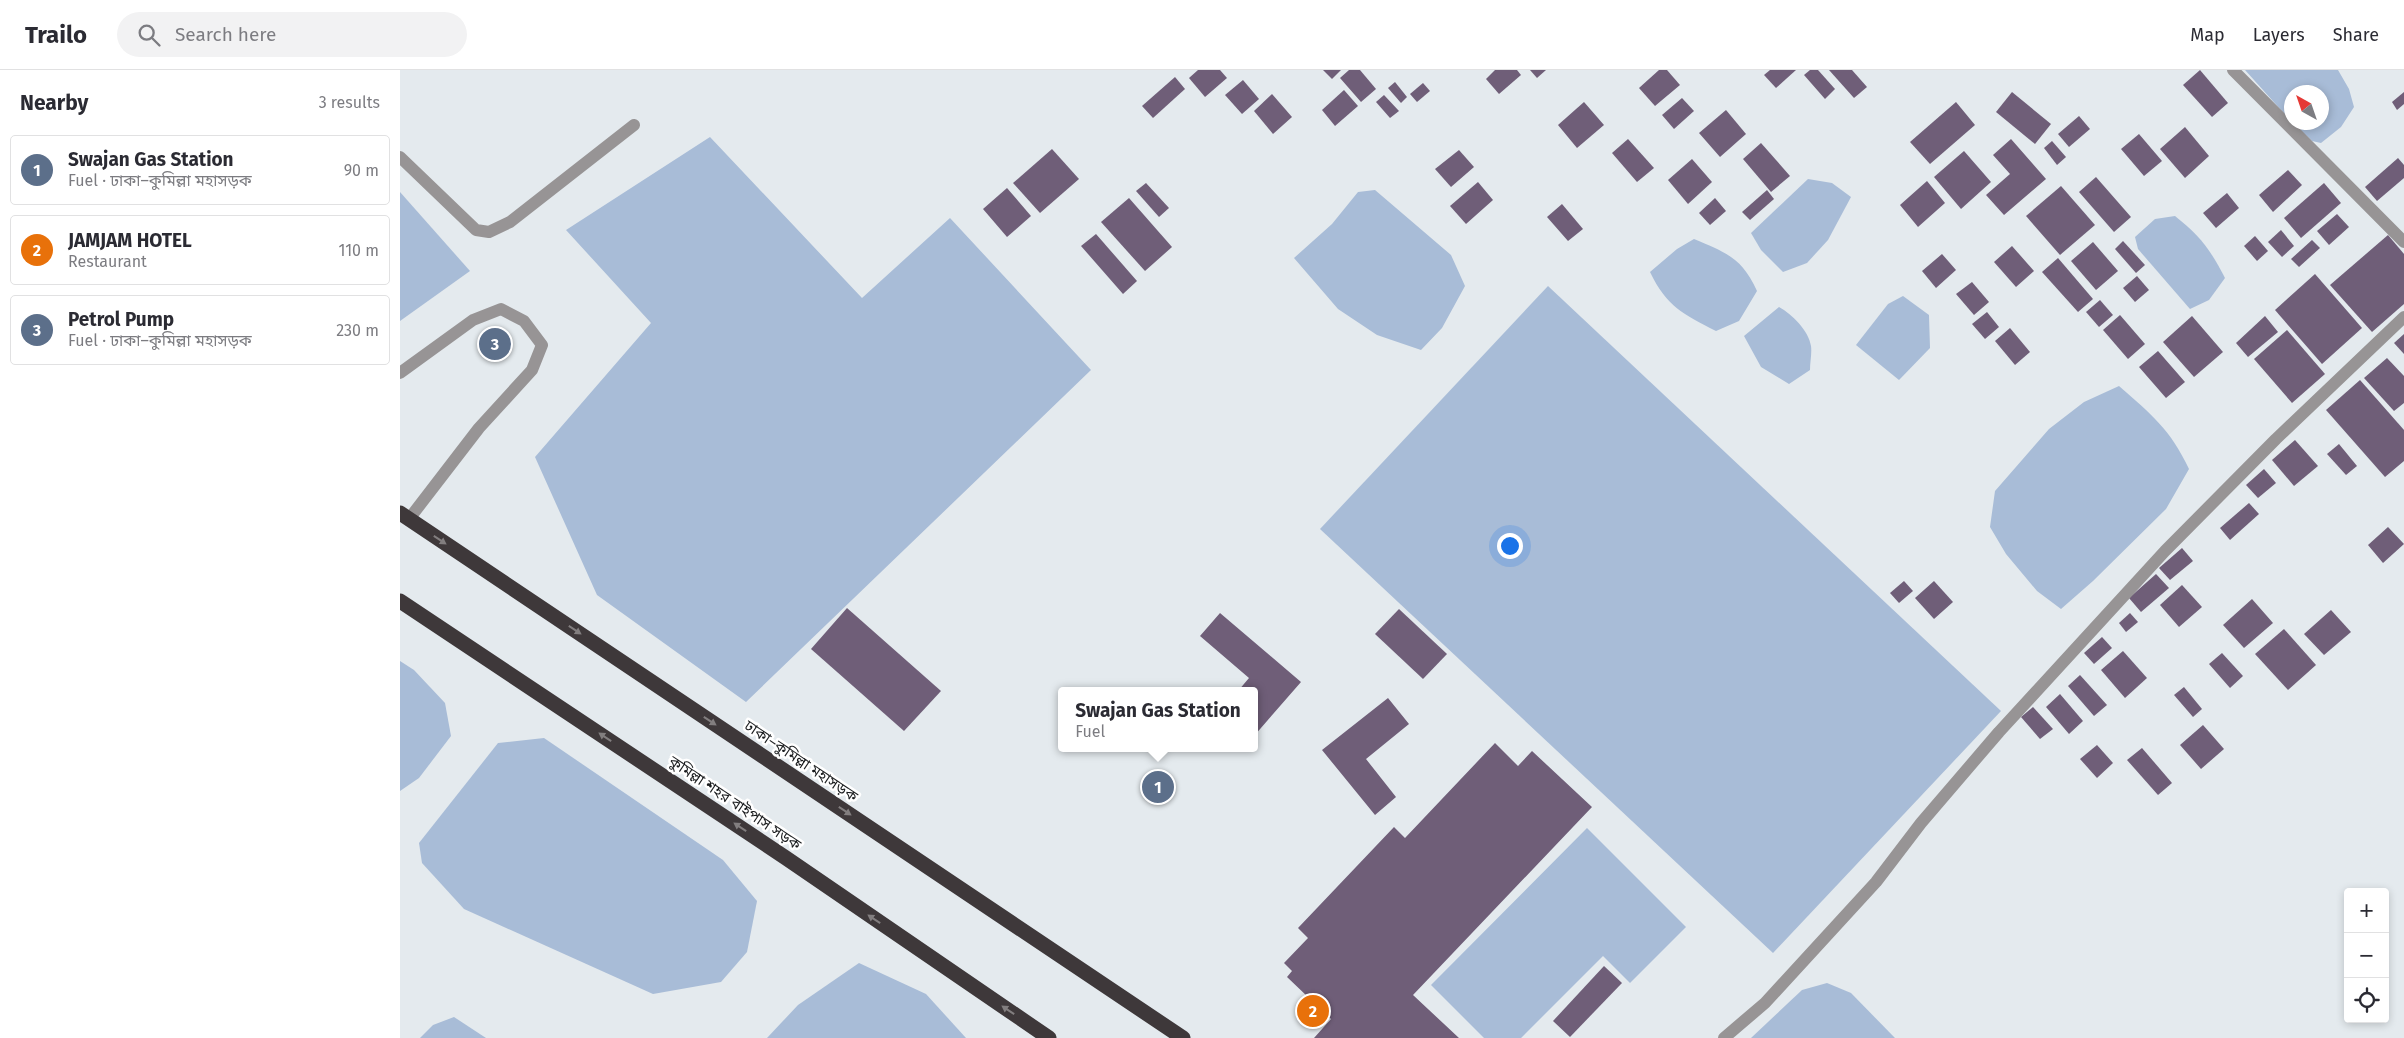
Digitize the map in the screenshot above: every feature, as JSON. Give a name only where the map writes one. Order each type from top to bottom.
[{"type":"highway","name":"ঢাকা–কুমিল্লা মহাসড়ক","points":[[405,516],[1183,1038]]},
{"type":"highway","name":"কুমিল্লা শহর বাইপাস সড়ক","points":[[400,601],[786,858],[1049,1038]]},
{"type":"street","points":[[2233,70],[2404,242]]},
{"type":"street","points":[[400,158],[476,230],[489,232],[510,222],[634,125]]},
{"type":"street","points":[[400,372],[473,320],[501,309],[524,322],[542,345],[532,370],[479,428],[405,516]]},
{"type":"street","points":[[1724,1038],[1765,1003],[1876,882],[1921,823],[1999,732],[2165,551],[2276,439],[2404,318]]},
{"type":"water","points":[[2245,70],[2338,70],[2349,89],[2354,107],[2341,127],[2321,143],[2312,141],[2300,130],[2329,130],[2329,85],[2284,85],[2284,113]]},
{"type":"water","points":[[710,137],[862,298],[950,218],[1091,370],[746,702],[597,595],[535,457],[651,323],[566,230]]},
{"type":"water","points":[[1808,179],[1832,183],[1851,197],[1828,240],[1807,263],[1783,272],[1761,250],[1751,233]]},
{"type":"water","points":[[1375,190],[1451,255],[1465,286],[1442,328],[1421,350],[1377,335],[1338,309],[1294,258],[1332,224],[1358,192]]},
{"type":"water","points":[[400,192],[470,271],[400,321]]},
{"type":"water","points":[[2175,216],[2204,244],[2225,278],[2209,300],[2190,309],[2138,249],[2135,237],[2155,219]]},
{"type":"water","points":[[1694,239],[1716,248],[1732,258],[1745,271],[1757,291],[1739,321],[1716,331],[1694,320],[1670,302],[1656,284],[1650,272],[1677,249]]},
{"type":"water","points":[[1548,286],[2001,711],[1773,953],[1320,529]]},
{"type":"water","points":[[1903,296],[1929,315],[1930,348],[1899,380],[1856,345],[1888,304]]},
{"type":"water","points":[[1779,307],[1799,323],[1810,340],[1811,346],[1810,370],[1789,384],[1761,367],[1744,336]]},
{"type":"water","points":[[2119,386],[2159,423],[2175,443],[2189,469],[2166,509],[2093,581],[2061,609],[2037,591],[2006,554],[1990,527],[1995,491],[2049,429],[2084,402]]},
{"type":"water","points":[[400,661],[414,670],[445,703],[451,736],[419,778],[400,791]]},
{"type":"water","points":[[544,738],[723,860],[757,901],[747,952],[721,982],[653,994],[464,909],[422,863],[419,843],[498,743]]},
{"type":"water","points":[[1587,828],[1686,927],[1630,983],[1603,956],[1521,1038],[1484,1038],[1431,985]]},
{"type":"water","points":[[859,963],[926,994],[966,1038],[767,1038],[798,1005]]},
{"type":"water","points":[[1827,983],[1851,993],[1895,1038],[1751,1038],[1802,990]]},
{"type":"water","points":[[454,1017],[486,1038],[420,1038],[433,1025]]},
{"type":"building","points":[[1198,70],[1220,70],[1227,78],[1205,97],[1189,78]]},
{"type":"building","points":[[1323,70],[1341,70],[1332,79]]},
{"type":"building","points":[[1349,70],[1360,70],[1376,89],[1361,102],[1340,78]]},
{"type":"building","points":[[1495,70],[1517,70],[1521,75],[1499,94],[1486,79]]},
{"type":"building","points":[[1530,70],[1546,70],[1537,78]]},
{"type":"building","points":[[1659,70],[1667,70],[1680,85],[1655,106],[1639,88]]},
{"type":"building","points":[[1770,70],[1796,70],[1776,88],[1764,75]]},
{"type":"building","points":[[1810,70],[1818,70],[1835,89],[1825,99],[1804,75]]},
{"type":"building","points":[[1829,70],[1852,70],[1867,87],[1854,98]]},
{"type":"building","points":[[2200,70],[2228,103],[2212,117],[2183,85]]},
{"type":"building","points":[[1175,77],[1185,89],[1153,118],[1142,106]]},
{"type":"building","points":[[1243,80],[1259,99],[1242,114],[1225,95]]},
{"type":"building","points":[[1395,82],[1407,97],[1401,103],[1388,88]]},
{"type":"building","points":[[1423,83],[1430,91],[1417,102],[1410,94]]},
{"type":"building","points":[[1344,90],[1358,106],[1335,126],[1322,110]]},
{"type":"building","points":[[2012,92],[2051,124],[2035,144],[1996,112]]},
{"type":"building","points":[[2404,92],[2404,104],[2397,110],[2392,102]]},
{"type":"building","points":[[1272,94],[1292,117],[1273,134],[1254,111]]},
{"type":"building","points":[[1384,95],[1399,111],[1390,118],[1376,102]]},
{"type":"building","points":[[1682,98],[1694,111],[1674,129],[1662,115]]},
{"type":"building","points":[[1584,102],[1604,125],[1577,148],[1558,125]]},
{"type":"building","points":[[1956,102],[1975,125],[1930,164],[1910,142]]},
{"type":"building","points":[[1726,110],[1746,134],[1720,157],[1699,133]]},
{"type":"building","points":[[2079,116],[2090,129],[2069,147],[2058,134]]},
{"type":"building","points":[[2185,127],[2209,156],[2185,178],[2160,149]]},
{"type":"building","points":[[2139,134],[2162,161],[2144,176],[2121,149]]},
{"type":"building","points":[[1628,139],[1654,168],[1637,182],[1612,153]]},
{"type":"building","points":[[2011,139],[2046,179],[2004,215],[1986,195],[2010,174],[1993,155]]},
{"type":"building","points":[[2052,141],[2066,157],[2057,165],[2044,148]]},
{"type":"building","points":[[1761,143],[1790,176],[1771,192],[1743,159]]},
{"type":"building","points":[[1052,149],[1079,179],[1040,213],[1013,183]]},
{"type":"building","points":[[1459,150],[1474,167],[1451,187],[1435,169]]},
{"type":"building","points":[[1964,151],[1991,182],[1961,209],[1934,177]]},
{"type":"building","points":[[2398,158],[2404,165],[2404,178],[2377,201],[2365,187]]},
{"type":"building","points":[[1692,159],[1712,182],[1688,204],[1668,180]]},
{"type":"building","points":[[2288,170],[2302,185],[2273,212],[2259,195]]},
{"type":"building","points":[[2096,177],[2131,217],[2114,232],[2079,192]]},
{"type":"building","points":[[1927,181],[1945,203],[1918,227],[1900,205]]},
{"type":"building","points":[[1478,182],[1493,200],[1466,224],[1450,206]]},
{"type":"building","points":[[1146,183],[1169,208],[1159,217],[1136,191]]},
{"type":"building","points":[[2324,183],[2341,203],[2301,238],[2284,218]]},
{"type":"building","points":[[2061,186],[2095,225],[2060,255],[2026,216]]},
{"type":"building","points":[[1007,188],[1031,216],[1007,237],[983,209]]},
{"type":"building","points":[[1767,190],[1774,199],[1750,220],[1742,212]]},
{"type":"building","points":[[2227,193],[2239,208],[2216,228],[2203,213]]},
{"type":"building","points":[[1129,198],[1172,247],[1145,271],[1101,222]]},
{"type":"building","points":[[1715,198],[1726,211],[1710,225],[1699,213]]},
{"type":"building","points":[[1562,204],[1583,229],[1568,241],[1547,217]]},
{"type":"building","points":[[2337,214],[2349,227],[2329,245],[2317,231]]},
{"type":"building","points":[[2281,230],[2294,246],[2282,257],[2268,242]]},
{"type":"building","points":[[1096,234],[1137,281],[1123,294],[1081,246]]},
{"type":"building","points":[[2388,235],[2404,254],[2404,304],[2372,332],[2330,285]]},
{"type":"building","points":[[2255,236],[2268,251],[2257,261],[2244,246]]},
{"type":"building","points":[[2312,240],[2320,248],[2299,267],[2291,259]]},
{"type":"building","points":[[2123,241],[2145,265],[2136,273],[2115,249]]},
{"type":"building","points":[[2093,242],[2118,271],[2096,290],[2071,261]]},
{"type":"building","points":[[2012,246],[2034,271],[2016,287],[1994,262]]},
{"type":"building","points":[[1942,254],[1956,270],[1936,288],[1922,271]]},
{"type":"building","points":[[2058,258],[2093,299],[2078,312],[2042,272]]},
{"type":"building","points":[[2315,274],[2362,328],[2322,364],[2275,310]]},
{"type":"building","points":[[2137,276],[2149,290],[2135,302],[2123,288]]},
{"type":"building","points":[[1972,282],[1989,302],[1974,315],[1956,294]]},
{"type":"building","points":[[2100,300],[2113,315],[2099,327],[2086,312]]},
{"type":"building","points":[[1987,312],[1999,327],[1985,339],[1972,324]]},
{"type":"building","points":[[2120,315],[2145,344],[2128,359],[2103,330]]},
{"type":"building","points":[[2192,316],[2223,352],[2194,377],[2163,342]]},
{"type":"building","points":[[2265,316],[2278,332],[2248,357],[2236,343]]},
{"type":"building","points":[[2010,328],[2030,352],[2015,365],[1995,341]]},
{"type":"building","points":[[2287,330],[2325,374],[2292,403],[2254,359]]},
{"type":"building","points":[[2404,334],[2404,354],[2394,343]]},
{"type":"building","points":[[2158,351],[2185,382],[2166,398],[2139,367]]},
{"type":"building","points":[[2387,358],[2404,376],[2404,403],[2394,411],[2364,378]]},
{"type":"building","points":[[2360,380],[2404,430],[2404,461],[2385,477],[2326,410]]},
{"type":"building","points":[[2295,440],[2318,466],[2294,486],[2272,460]]},
{"type":"building","points":[[2339,444],[2357,466],[2346,475],[2327,454]]},
{"type":"building","points":[[2264,469],[2276,483],[2258,498],[2246,485]]},
{"type":"building","points":[[2249,503],[2259,514],[2230,540],[2220,528]]},
{"type":"building","points":[[2388,527],[2404,544],[2383,563],[2368,545]]},
{"type":"building","points":[[2182,548],[2193,561],[2170,580],[2159,568]]},
{"type":"building","points":[[2156,574],[2169,588],[2141,612],[2129,598]]},
{"type":"building","points":[[1904,581],[1913,591],[1899,603],[1890,593]]},
{"type":"building","points":[[1934,581],[1953,602],[1934,619],[1915,598]]},
{"type":"building","points":[[2182,585],[2202,607],[2179,627],[2160,605]]},
{"type":"building","points":[[2252,599],[2273,623],[2244,648],[2223,625]]},
{"type":"building","points":[[847,608],[941,691],[904,731],[811,649]]},
{"type":"building","points":[[1399,609],[1447,654],[1423,679],[1375,634]]},
{"type":"building","points":[[2331,610],[2351,632],[2324,655],[2304,634]]},
{"type":"building","points":[[1220,613],[1301,682],[1258,731],[1258,687],[1241,687],[1249,678],[1200,636]]},
{"type":"building","points":[[2130,613],[2138,622],[2126,632],[2119,623]]},
{"type":"building","points":[[2284,629],[2316,665],[2288,690],[2255,654]]},
{"type":"building","points":[[2102,637],[2112,648],[2094,664],[2084,653]]},
{"type":"building","points":[[2123,651],[2147,678],[2125,698],[2101,670]]},
{"type":"building","points":[[2222,653],[2243,676],[2230,688],[2209,664]]},
{"type":"building","points":[[2080,675],[2107,705],[2094,716],[2068,686]]},
{"type":"building","points":[[2184,687],[2202,709],[2193,717],[2174,695]]},
{"type":"building","points":[[2060,694],[2083,721],[2069,734],[2046,707]]},
{"type":"building","points":[[1388,698],[1409,724],[1366,759],[1396,797],[1375,815],[1322,750]]},
{"type":"building","points":[[2033,707],[2053,729],[2040,739],[2021,717]]},
{"type":"building","points":[[2203,725],[2224,749],[2201,769],[2180,745]]},
{"type":"building","points":[[1495,743],[1518,766],[1532,751],[1592,807],[1413,995],[1459,1038],[1314,1038],[1331,1019],[1287,977],[1292,971],[1284,963],[1308,938],[1298,928],[1394,827],[1405,838]]},
{"type":"building","points":[[2097,745],[2113,763],[2097,778],[2080,759]]},
{"type":"building","points":[[2142,748],[2172,783],[2158,795],[2127,760]]},
{"type":"building","points":[[1604,966],[1622,983],[1570,1037],[1553,1021]]},
{"type":"place","name":"Petrol Pump","points":[[495,344]]},
{"type":"place","name":"Swajan Gas Station","points":[[1158,787]]},
{"type":"place","name":"JAMJAM HOTEL","points":[[1313,1011]]}]
